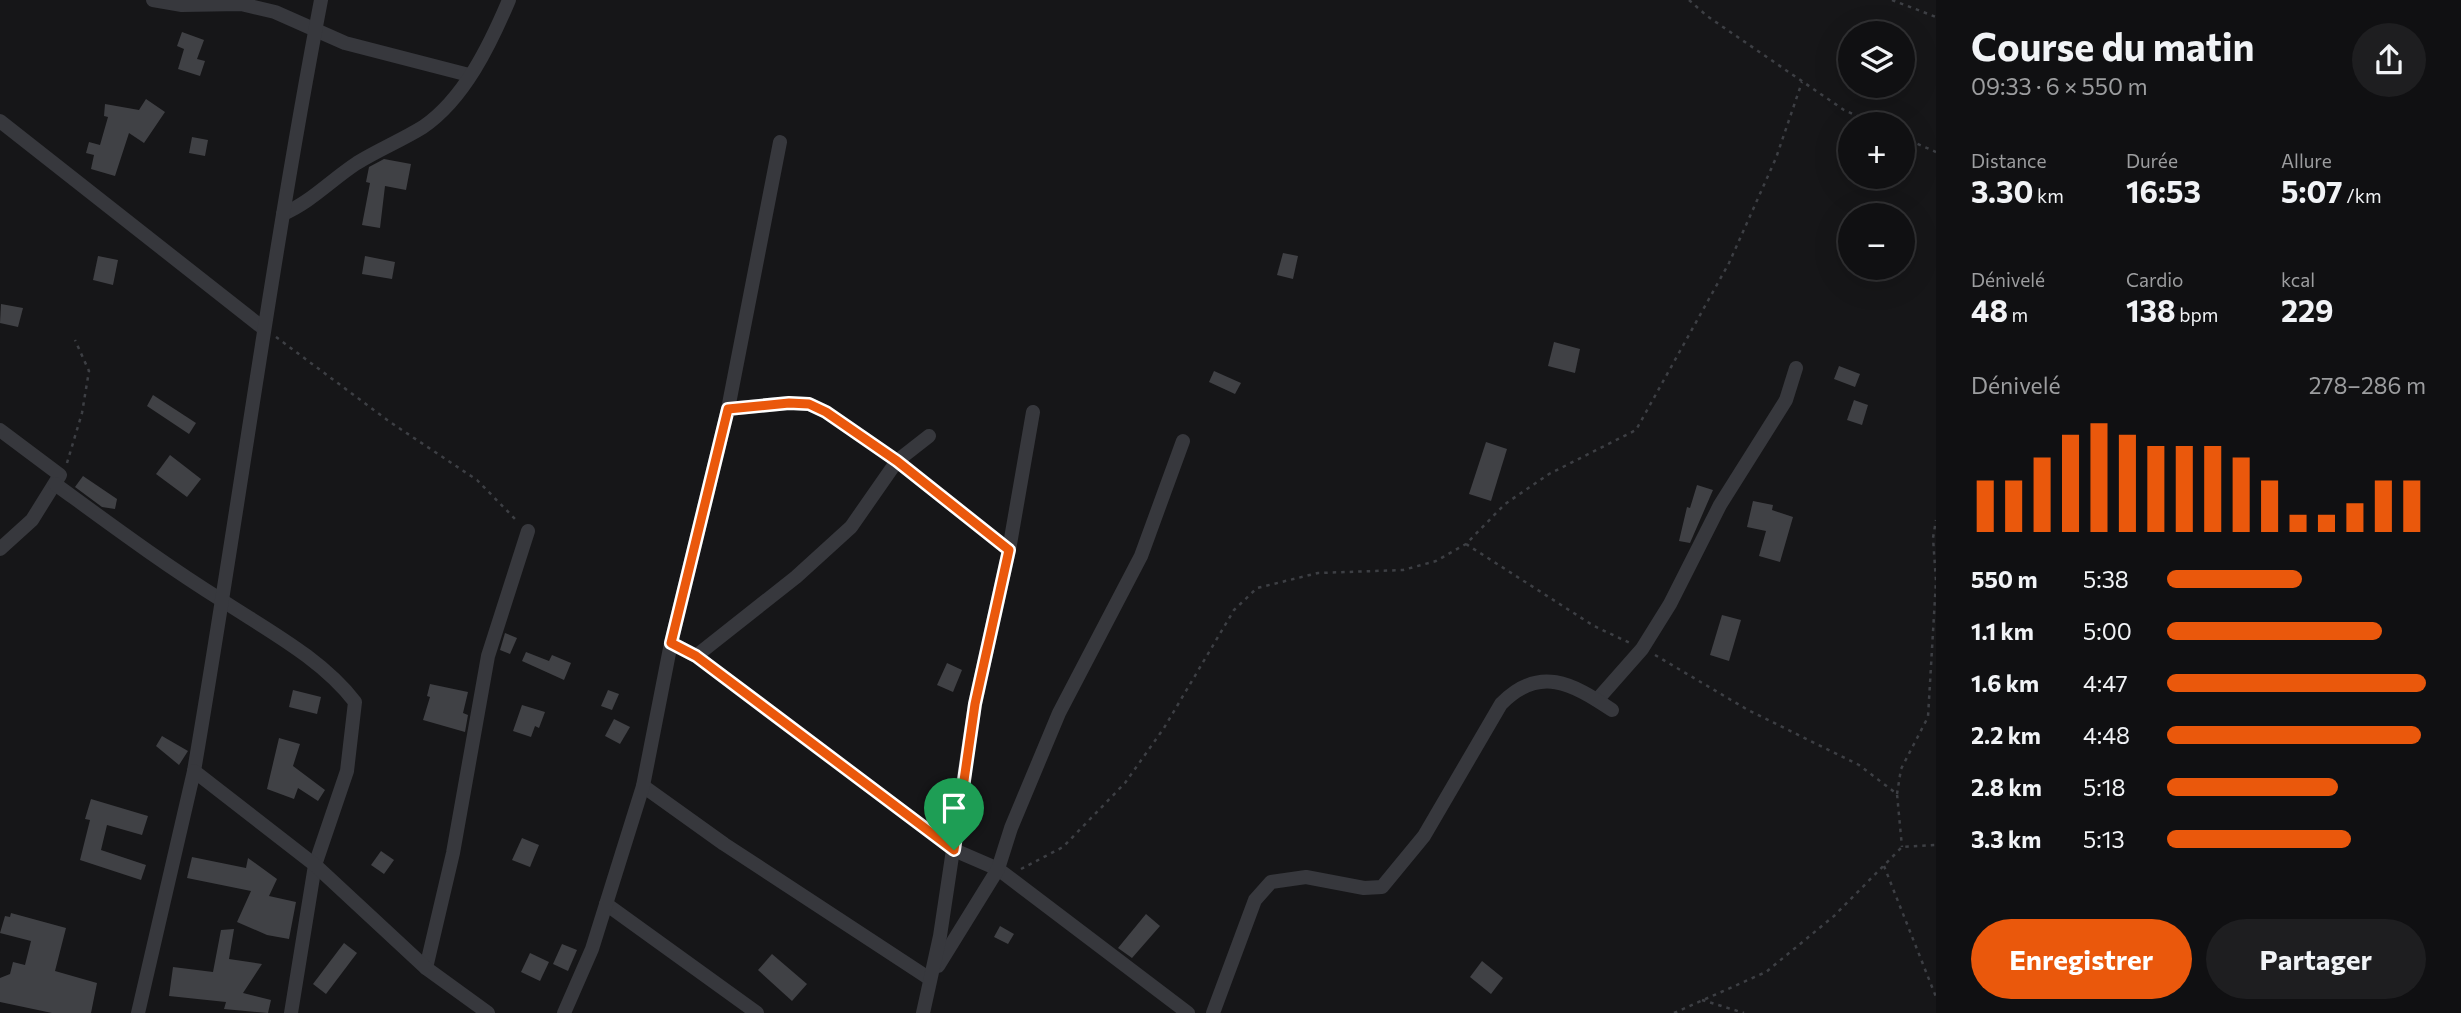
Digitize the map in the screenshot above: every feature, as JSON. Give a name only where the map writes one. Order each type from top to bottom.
[{"type":"street","points":[[153,0],[182,5],[241,4],[275,12],[315,32],[372,52],[469,75]]},
{"type":"street","points":[[138,1013],[194,771],[223,601],[263,328],[321,0]]},
{"type":"street","points":[[283,214],[306,204],[356,164],[422,127],[442,110],[486,50],[509,0]]},
{"type":"street","points":[[0,121],[263,328]]},
{"type":"street","points":[[564,1013],[592,949],[643,786],[671,643],[728,409],[780,142]]},
{"type":"street","points":[[1597,700],[1642,649],[1670,604],[1720,505],[1786,400],[1796,368]]},
{"type":"street","points":[[728,409],[809,404],[826,412],[897,461],[1009,550]]},
{"type":"street","points":[[923,1013],[954,850],[975,704],[1009,550],[1033,412]]},
{"type":"street","points":[[0,430],[58,479],[223,601],[268,629],[331,675],[355,702],[347,771],[314,865],[290,1013]]},
{"type":"street","points":[[696,656],[796,577],[851,527],[897,461],[929,436]]},
{"type":"street","points":[[930,979],[1003,873],[1011,828],[1059,713],[1141,556],[1183,441]]},
{"type":"street","points":[[0,549],[32,520],[58,479]]},
{"type":"street","points":[[426,968],[453,853],[488,656],[527,531]]},
{"type":"street","points":[[671,643],[696,656],[954,850],[1003,873],[1188,1013]]},
{"type":"street","points":[[1213,1013],[1255,900],[1271,882],[1306,877],[1364,888],[1382,887],[1424,836],[1501,704],[1513,692],[1537,681],[1559,682],[1612,710]]},
{"type":"street","points":[[194,771],[314,865],[426,968],[488,1013]]},
{"type":"street","points":[[643,786],[724,844],[930,979]]},
{"type":"street","points":[[606,904],[757,1013]]},
{"type":"path","points":[[1689,0],[1707,16],[1848,112]]},
{"type":"path","points":[[1892,0],[1936,17]]},
{"type":"path","points":[[1003,873],[1063,847],[1125,783],[1164,728],[1234,610],[1257,589],[1318,573],[1347,569],[1403,570],[1436,561],[1466,544],[1505,504],[1549,474],[1636,430],[1729,263],[1776,158],[1802,82]]},
{"type":"path","points":[[1915,143],[1936,152]]},
{"type":"path","points":[[263,328],[390,422],[477,480],[527,531]]},
{"type":"path","points":[[58,479],[79,426],[89,371],[75,340]]},
{"type":"path","points":[[1902,847],[1897,794],[1901,769],[1928,717],[1936,581],[1933,538],[1936,520]]},
{"type":"path","points":[[1466,544],[1594,626],[1642,649],[1748,710],[1859,765],[1897,794]]},
{"type":"path","points":[[1674,1013],[1766,972],[1833,916],[1902,847],[1936,845]]},
{"type":"path","points":[[1884,866],[1936,997]]},
{"type":"path","points":[[1702,1000],[1744,1013]]},
{"type":"building","points":[[182,32],[204,40],[197,59],[205,61],[200,76],[178,69],[184,49],[177,46]]},
{"type":"building","points":[[146,99],[165,112],[144,143],[129,133],[115,176],[91,169],[94,155],[86,153],[89,142],[100,145],[108,117],[104,116],[105,104],[139,110]]},
{"type":"building","points":[[192,137],[208,140],[205,156],[189,153]]},
{"type":"building","points":[[384,159],[411,164],[406,190],[385,186],[380,228],[362,225],[370,183],[366,182],[369,167]]},
{"type":"building","points":[[1283,253],[1298,256],[1293,279],[1277,275]]},
{"type":"building","points":[[98,256],[118,260],[113,285],[93,280]]},
{"type":"building","points":[[365,256],[395,262],[392,279],[362,274]]},
{"type":"building","points":[[1,304],[23,308],[18,327],[0,323]]},
{"type":"building","points":[[1554,342],[1580,349],[1575,373],[1548,366]]},
{"type":"building","points":[[1839,366],[1860,374],[1855,387],[1834,379]]},
{"type":"building","points":[[1214,371],[1241,383],[1235,394],[1209,382]]},
{"type":"building","points":[[153,395],[196,423],[189,434],[147,406]]},
{"type":"building","points":[[1854,400],[1868,405],[1862,425],[1847,420]]},
{"type":"building","points":[[1486,442],[1507,449],[1491,501],[1469,494]]},
{"type":"building","points":[[170,455],[201,479],[187,497],[156,474]]},
{"type":"building","points":[[83,476],[117,499],[115,509],[102,507],[75,487]]},
{"type":"building","points":[[1697,485],[1713,490],[1690,543],[1679,541],[1687,507],[1690,508]]},
{"type":"building","points":[[1753,501],[1773,505],[1772,510],[1793,517],[1780,562],[1759,556],[1766,531],[1747,527]]},
{"type":"building","points":[[1722,615],[1741,620],[1729,661],[1710,655]]},
{"type":"building","points":[[505,633],[517,638],[510,654],[500,650]]},
{"type":"building","points":[[526,652],[549,661],[552,655],[571,663],[564,680],[522,661]]},
{"type":"building","points":[[947,663],[962,670],[953,692],[937,685]]},
{"type":"building","points":[[430,684],[468,692],[463,713],[468,715],[465,732],[423,720],[430,697],[427,696]]},
{"type":"building","points":[[293,690],[321,697],[317,714],[289,707]]},
{"type":"building","points":[[608,690],[619,694],[612,710],[601,706]]},
{"type":"building","points":[[522,705],[545,712],[539,728],[535,726],[531,737],[513,731]]},
{"type":"building","points":[[614,719],[630,727],[620,744],[605,736]]},
{"type":"building","points":[[162,736],[188,751],[179,765],[156,746]]},
{"type":"building","points":[[279,738],[300,744],[293,766],[325,790],[318,801],[298,788],[294,799],[267,789]]},
{"type":"building","points":[[91,799],[148,816],[142,835],[107,825],[101,850],[146,865],[141,880],[80,860],[90,820],[85,819]]},
{"type":"building","points":[[522,838],[539,845],[530,867],[512,860]]},
{"type":"building","points":[[381,851],[394,860],[384,874],[371,865]]},
{"type":"building","points":[[192,857],[246,868],[248,858],[277,879],[269,896],[296,902],[289,939],[267,935],[237,922],[251,891],[187,878]]},
{"type":"building","points":[[11,913],[66,928],[55,971],[97,983],[91,1013],[52,1013],[0,1002],[0,978],[10,974],[13,962],[25,965],[31,941],[0,933],[5,916],[10,917]]},
{"type":"building","points":[[1146,914],[1160,926],[1132,958],[1118,948]]},
{"type":"building","points":[[1000,926],[1014,934],[1008,944],[994,937]]},
{"type":"building","points":[[234,929],[229,959],[262,964],[243,993],[271,1000],[268,1013],[224,1009],[226,1002],[169,996],[173,967],[213,972],[221,930]]},
{"type":"building","points":[[344,943],[357,953],[326,994],[313,984]]},
{"type":"building","points":[[562,944],[577,950],[568,971],[553,964]]},
{"type":"building","points":[[530,953],[549,962],[540,981],[521,972]]},
{"type":"building","points":[[772,954],[807,984],[792,1001],[758,970]]},
{"type":"building","points":[[1482,961],[1503,978],[1491,994],[1470,977]]},
{"type":"route","points":[[789,403],[809,404],[826,412],[897,461],[1009,550],[975,704],[954,850],[696,656],[671,643],[728,409],[789,403]]}]
